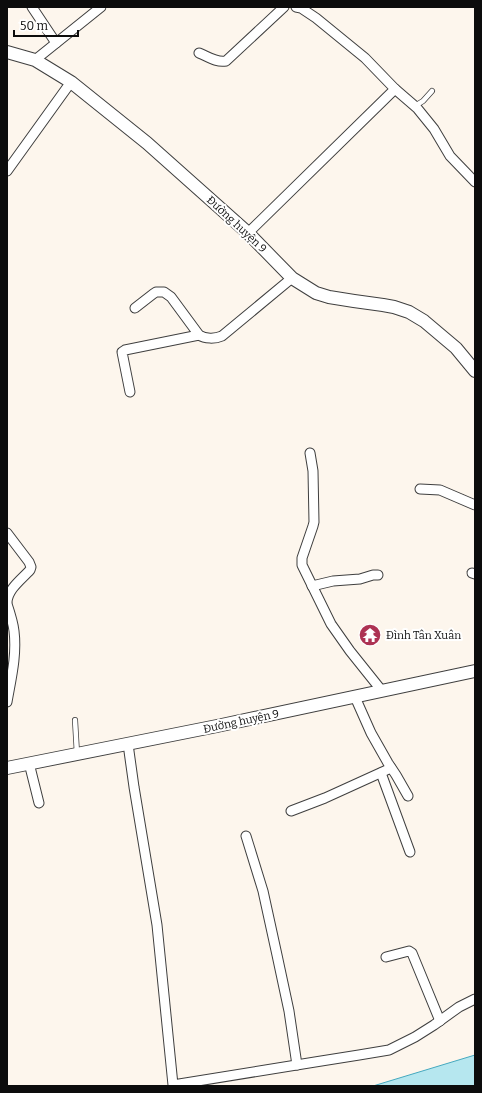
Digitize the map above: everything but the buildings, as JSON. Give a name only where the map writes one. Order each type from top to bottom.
[{"type":"street","points":[[32,7],[56,43]]},
{"type":"street","points":[[35,60],[101,7]]},
{"type":"street","points":[[199,53],[217,61],[226,61],[284,7]]},
{"type":"street","points":[[296,7],[301,8],[316,18],[365,58],[395,89],[415,106],[434,129],[450,156],[475,182]]},
{"type":"street","name":"Đường huyện 9","points":[[7,52],[35,60],[71,82],[147,143],[248,233],[292,278],[316,293],[329,297],[383,305],[409,312],[424,321],[456,348],[475,371]]},
{"type":"street","points":[[7,171],[71,82]]},
{"type":"street","points":[[248,233],[395,89]]},
{"type":"street","points":[[135,308],[152,294],[156,292],[164,292],[171,297],[199,335],[204,338],[219,338],[292,278]]},
{"type":"street","points":[[130,392],[122,352],[125,350],[199,335]]},
{"type":"street","points":[[310,453],[313,471],[314,522],[301,562],[331,624],[350,651],[382,691]]},
{"type":"street","points":[[420,489],[440,490],[475,505]]},
{"type":"street","points":[[7,533],[29,562],[31,567],[30,570],[10,591],[7,598],[15,645],[7,702]]},
{"type":"street","points":[[312,586],[333,581],[360,579],[378,575]]},
{"type":"street","name":"Đường huyện 9","points":[[7,768],[475,671]]},
{"type":"street","points":[[355,697],[371,733],[408,796]]},
{"type":"street","points":[[128,744],[157,925],[172,1086],[389,1050],[415,1037],[440,1021],[459,1006],[475,999]]},
{"type":"street","points":[[29,763],[39,802]]},
{"type":"street","points":[[291,811],[325,798],[391,768]]},
{"type":"street","points":[[381,773],[410,852]]},
{"type":"street","points":[[246,836],[263,891],[274,940],[289,1011],[297,1065]]},
{"type":"street","points":[[386,957],[409,951],[412,953],[440,1021]]},
{"type":"lane","points":[[415,106],[423,101],[432,91]]},
{"type":"lane","points":[[75,720],[77,754]]},
{"type":"water","points":[[475,1055],[475,1085],[473,1086],[373,1086]]},
{"type":"place","name":"Đình Tân Xuân","points":[[370,635]]}]
